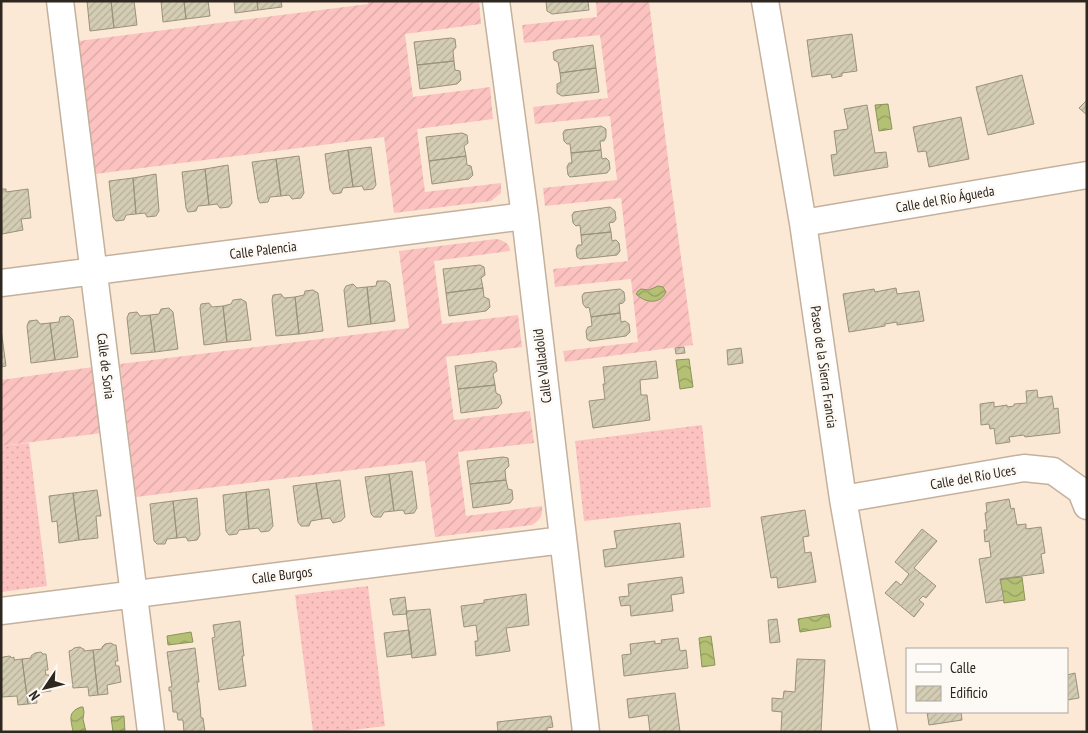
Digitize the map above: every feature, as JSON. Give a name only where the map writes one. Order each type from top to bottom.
[{"type":"street","name":"Calle de Soria","points":[[60,1],[151,732]]},
{"type":"street","name":"Calle Valladolid","points":[[496,1],[525,216],[586,732]]},
{"type":"street","name":"Paseo de la Sierra Francia","points":[[765,1],[803,222],[843,499],[884,732]]},
{"type":"street","name":"Calle del Río Águeda","points":[[803,222],[1087,175]]},
{"type":"street","name":"Calle Palencia","points":[[1,284],[525,216]]},
{"type":"street","name":"Calle del Río Uces","points":[[843,499],[1024,468],[1053,471],[1081,492],[1087,506]]},
{"type":"street","name":"Calle Burgos","points":[[1,611],[562,540]]},
{"type":"shaded area","points":[[368,1],[479,1],[481,24],[405,34],[413,97],[490,87],[493,119],[417,129],[425,192],[501,183],[501,193],[491,201],[394,213],[384,137],[95,174],[79,41],[368,4]]},
{"type":"shaded area","points":[[596,1],[649,1],[693,345],[565,362],[563,351],[638,342],[631,279],[555,287],[553,269],[628,261],[621,198],[545,206],[543,188],[617,180],[610,116],[535,124],[533,107],[608,98],[600,35],[524,43],[522,25],[597,17]]},
{"type":"shaded area","points":[[496,239],[506,242],[510,251],[434,261],[442,324],[518,315],[522,347],[446,357],[454,420],[530,411],[534,443],[458,452],[466,516],[542,506],[541,515],[535,523],[532,525],[435,537],[425,461],[136,497],[120,364],[409,328],[399,251]]},
{"type":"shaded area","points":[[93,367],[102,433],[1,446],[1,380]]},
{"type":"shaded area","points":[[702,425],[711,507],[584,521],[575,441]]},
{"type":"shaded area","points":[[29,443],[47,586],[1,592],[1,446]]},
{"type":"shaded area","points":[[368,586],[385,726],[337,732],[313,732],[295,595]]},
{"type":"water","points":[[888,104],[892,129],[879,131],[875,105]]},
{"type":"water","points":[[658,286],[663,287],[666,292],[656,301],[648,301],[636,294],[641,289],[649,290]]},
{"type":"water","points":[[689,359],[693,387],[680,389],[676,360]]},
{"type":"water","points":[[1022,577],[1025,600],[1004,603],[1000,579]]},
{"type":"water","points":[[829,614],[831,627],[800,632],[798,619]]},
{"type":"water","points":[[191,632],[193,642],[168,645],[167,636]]},
{"type":"water","points":[[711,636],[715,665],[702,667],[699,638]]},
{"type":"water","points":[[83,707],[84,712],[83,719],[86,732],[73,732],[71,716],[74,711]]},
{"type":"water","points":[[124,716],[125,732],[113,732],[111,717]]},
{"type":"building","points":[[87,1],[111,1],[114,28],[90,31]]},
{"type":"building","points":[[111,1],[134,1],[137,25],[114,28]]},
{"type":"building","points":[[161,1],[184,1],[186,19],[163,22]]},
{"type":"building","points":[[184,1],[208,1],[210,16],[186,19]]},
{"type":"building","points":[[234,1],[257,1],[258,10],[235,13]]},
{"type":"building","points":[[257,1],[281,1],[282,7],[258,10]]},
{"type":"building","points":[[588,1],[589,10],[552,14],[547,11],[546,2]]},
{"type":"building","points":[[852,34],[857,71],[842,73],[842,76],[832,78],[831,74],[812,77],[807,40]]},
{"type":"building","points":[[455,39],[454,61],[417,65],[414,42]]},
{"type":"building","points":[[593,45],[596,68],[560,73],[558,62],[554,60],[553,52]]},
{"type":"building","points":[[454,61],[455,70],[460,71],[461,80],[457,84],[420,89],[417,65]]},
{"type":"building","points":[[596,68],[599,92],[562,96],[557,93],[557,84],[561,82],[560,73]]},
{"type":"building","points":[[1022,75],[1034,124],[988,135],[976,87]]},
{"type":"building","points":[[1087,100],[1087,115],[1079,108]]},
{"type":"building","points":[[867,105],[875,153],[886,152],[888,167],[834,176],[831,155],[837,154],[834,131],[848,129],[844,109]]},
{"type":"building","points":[[961,117],[969,159],[929,167],[926,151],[918,152],[913,127]]},
{"type":"building","points":[[601,126],[606,129],[606,137],[604,141],[600,141],[601,150],[571,153],[570,144],[564,141],[563,133],[565,130]]},
{"type":"building","points":[[462,133],[467,135],[468,143],[464,146],[466,156],[429,161],[426,137]]},
{"type":"building","points":[[371,147],[376,185],[373,189],[364,190],[362,186],[353,187],[348,150]]},
{"type":"building","points":[[348,150],[353,187],[343,188],[341,193],[333,194],[330,190],[325,154]]},
{"type":"building","points":[[601,150],[602,159],[606,158],[609,161],[610,169],[607,173],[570,177],[568,175],[567,167],[569,163],[572,163],[571,153]]},
{"type":"building","points":[[299,156],[304,193],[301,198],[292,199],[289,195],[281,196],[276,159]]},
{"type":"building","points":[[466,156],[467,165],[471,166],[473,175],[469,179],[432,184],[429,161]]},
{"type":"building","points":[[276,159],[281,196],[270,197],[268,202],[260,203],[252,162]]},
{"type":"building","points":[[228,165],[232,203],[229,207],[220,208],[217,204],[209,205],[205,169]]},
{"type":"building","points":[[205,169],[209,205],[198,206],[196,211],[188,212],[182,172]]},
{"type":"building","points":[[156,174],[159,211],[156,216],[147,217],[145,213],[136,214],[133,178]]},
{"type":"building","points":[[133,178],[136,214],[126,215],[124,220],[116,221],[113,217],[109,181]]},
{"type":"building","points":[[1,189],[6,189],[6,192],[28,189],[31,218],[21,219],[23,230],[2,234]]},
{"type":"building","points":[[610,207],[615,211],[616,219],[614,222],[609,223],[611,232],[581,235],[580,225],[576,226],[573,223],[572,215],[574,212]]},
{"type":"building","points":[[611,232],[612,241],[616,240],[619,243],[620,251],[617,255],[580,259],[577,257],[576,249],[578,245],[582,245],[581,235]]},
{"type":"building","points":[[480,265],[484,267],[485,275],[481,278],[483,288],[446,293],[443,269]]},
{"type":"building","points":[[377,281],[386,281],[390,284],[395,321],[371,324],[367,287],[376,286]]},
{"type":"building","points":[[353,284],[357,288],[367,287],[371,324],[348,327],[344,290],[346,286]]},
{"type":"building","points":[[483,288],[484,297],[489,299],[490,307],[486,311],[449,316],[446,293]]},
{"type":"building","points":[[896,288],[897,294],[919,291],[924,321],[897,325],[897,322],[849,332],[843,294],[874,289],[875,292]]},
{"type":"building","points":[[620,289],[624,292],[625,300],[619,304],[620,313],[591,317],[589,307],[586,308],[583,304],[582,296],[584,293]]},
{"type":"building","points":[[313,290],[318,293],[323,331],[299,334],[295,297],[304,295],[305,291]]},
{"type":"building","points":[[281,294],[284,298],[295,297],[299,334],[276,336],[272,300],[273,295]]},
{"type":"building","points":[[241,299],[246,302],[251,340],[227,342],[223,306],[231,304],[233,300]]},
{"type":"building","points":[[209,303],[212,307],[223,306],[227,342],[204,345],[200,308],[201,304]]},
{"type":"building","points":[[169,308],[173,312],[178,349],[155,352],[150,315],[159,314],[161,309]]},
{"type":"building","points":[[137,312],[140,316],[150,315],[155,352],[131,354],[127,318],[129,313]]},
{"type":"building","points":[[620,313],[621,322],[625,321],[629,324],[630,332],[626,336],[590,341],[587,339],[586,331],[588,327],[592,326],[591,317]]},
{"type":"building","points":[[69,316],[73,320],[78,357],[55,360],[50,323],[59,322],[60,317]]},
{"type":"building","points":[[37,320],[40,324],[50,323],[55,360],[31,363],[27,326],[29,321]]},
{"type":"building","points":[[1,329],[6,366],[1,367]]},
{"type":"building","points":[[684,347],[685,353],[676,354],[675,348]]},
{"type":"building","points":[[741,348],[743,363],[728,365],[727,350]]},
{"type":"building","points":[[492,361],[496,363],[497,371],[493,374],[495,385],[458,389],[455,366]]},
{"type":"building","points":[[656,361],[658,378],[640,380],[641,395],[647,395],[650,420],[593,428],[589,401],[605,399],[603,367]]},
{"type":"building","points":[[495,385],[496,393],[500,395],[502,403],[498,408],[461,413],[458,389]]},
{"type":"building","points":[[1037,390],[1038,398],[1052,396],[1054,409],[1058,408],[1060,433],[1009,437],[1010,442],[996,444],[994,428],[990,429],[989,424],[981,425],[980,404],[994,402],[994,407],[1007,405],[1007,407],[1014,406],[1014,404],[1027,403],[1026,391]]},
{"type":"building","points":[[508,458],[509,466],[505,470],[506,480],[470,484],[467,461]]},
{"type":"building","points":[[412,471],[417,508],[414,513],[405,514],[403,510],[394,511],[389,474]]},
{"type":"building","points":[[389,474],[394,511],[384,512],[381,517],[374,517],[371,514],[365,477]]},
{"type":"building","points":[[340,480],[345,517],[341,521],[333,523],[330,518],[322,519],[316,483]]},
{"type":"building","points":[[506,480],[508,489],[512,490],[513,499],[510,503],[473,508],[470,484]]},
{"type":"building","points":[[316,483],[322,519],[311,521],[309,526],[301,526],[298,522],[293,486]]},
{"type":"building","points":[[269,489],[273,526],[269,531],[261,532],[258,528],[249,529],[246,492]]},
{"type":"building","points":[[97,490],[101,516],[96,516],[98,538],[79,540],[73,493]]},
{"type":"building","points":[[246,492],[249,529],[239,530],[237,534],[229,535],[226,531],[223,495]]},
{"type":"building","points":[[73,493],[79,540],[59,543],[57,521],[52,522],[49,496]]},
{"type":"building","points":[[197,498],[200,535],[197,540],[188,541],[186,537],[177,538],[173,501]]},
{"type":"building","points":[[1009,499],[1011,509],[1014,508],[1017,525],[1026,524],[1026,529],[1041,527],[1045,553],[1041,554],[1044,573],[1000,579],[1004,600],[986,603],[979,559],[991,557],[989,541],[985,542],[984,530],[987,530],[986,503]]},
{"type":"building","points":[[173,501],[177,538],[167,539],[165,544],[157,544],[154,541],[150,504]]},
{"type":"building","points":[[805,510],[809,536],[803,537],[805,553],[811,552],[816,582],[778,588],[777,577],[771,578],[761,517]]},
{"type":"building","points":[[680,523],[684,557],[605,567],[603,550],[617,548],[614,531]]},
{"type":"building","points":[[922,529],[937,541],[914,568],[936,586],[926,598],[923,596],[919,600],[924,604],[914,617],[885,593],[896,581],[901,585],[909,574],[895,562]]},
{"type":"building","points":[[682,577],[684,593],[671,595],[673,611],[631,616],[630,605],[621,606],[619,597],[629,596],[628,584]]},
{"type":"building","points":[[526,594],[529,625],[506,628],[510,651],[476,656],[475,641],[478,641],[476,625],[464,627],[461,606],[484,603],[484,600]]},
{"type":"building","points":[[405,597],[407,614],[393,615],[390,599]]},
{"type":"building","points":[[430,609],[436,655],[412,658],[406,611]]},
{"type":"building","points":[[777,619],[780,642],[770,643],[768,620]]},
{"type":"building","points":[[240,621],[246,686],[219,690],[212,638],[215,637],[213,625]]},
{"type":"building","points":[[409,630],[412,654],[387,657],[384,633]]},
{"type":"building","points":[[678,638],[680,651],[686,650],[688,668],[624,676],[622,655],[631,654],[630,644],[655,641],[655,644],[662,643],[661,640]]},
{"type":"building","points":[[111,643],[116,645],[118,661],[115,661],[116,666],[119,666],[121,682],[107,685],[108,694],[98,695],[93,650],[102,649],[105,644]]},
{"type":"building","points":[[80,647],[84,651],[93,650],[98,695],[89,696],[88,687],[73,688],[69,651]]},
{"type":"building","points":[[195,648],[201,718],[203,718],[205,732],[184,732],[183,720],[178,720],[177,712],[173,712],[171,691],[169,691],[169,687],[172,687],[167,652]]},
{"type":"building","points":[[41,652],[46,654],[48,670],[45,670],[46,675],[49,675],[51,691],[36,693],[37,703],[28,704],[22,659],[31,658],[35,653]]},
{"type":"building","points":[[10,656],[14,657],[14,660],[22,659],[28,704],[18,705],[17,696],[2,697],[1,659]]},
{"type":"building","points":[[797,659],[825,660],[821,732],[781,732],[782,712],[772,711],[772,698],[783,699],[784,691],[795,692]]},
{"type":"building","points":[[1075,673],[1079,698],[1068,700],[1068,675]]},
{"type":"building","points":[[675,693],[680,732],[650,732],[648,715],[629,718],[627,699]]},
{"type":"building","points":[[927,713],[961,713],[962,720],[929,725]]},
{"type":"building","points":[[551,716],[553,727],[547,728],[547,732],[498,732],[497,722]]}]
